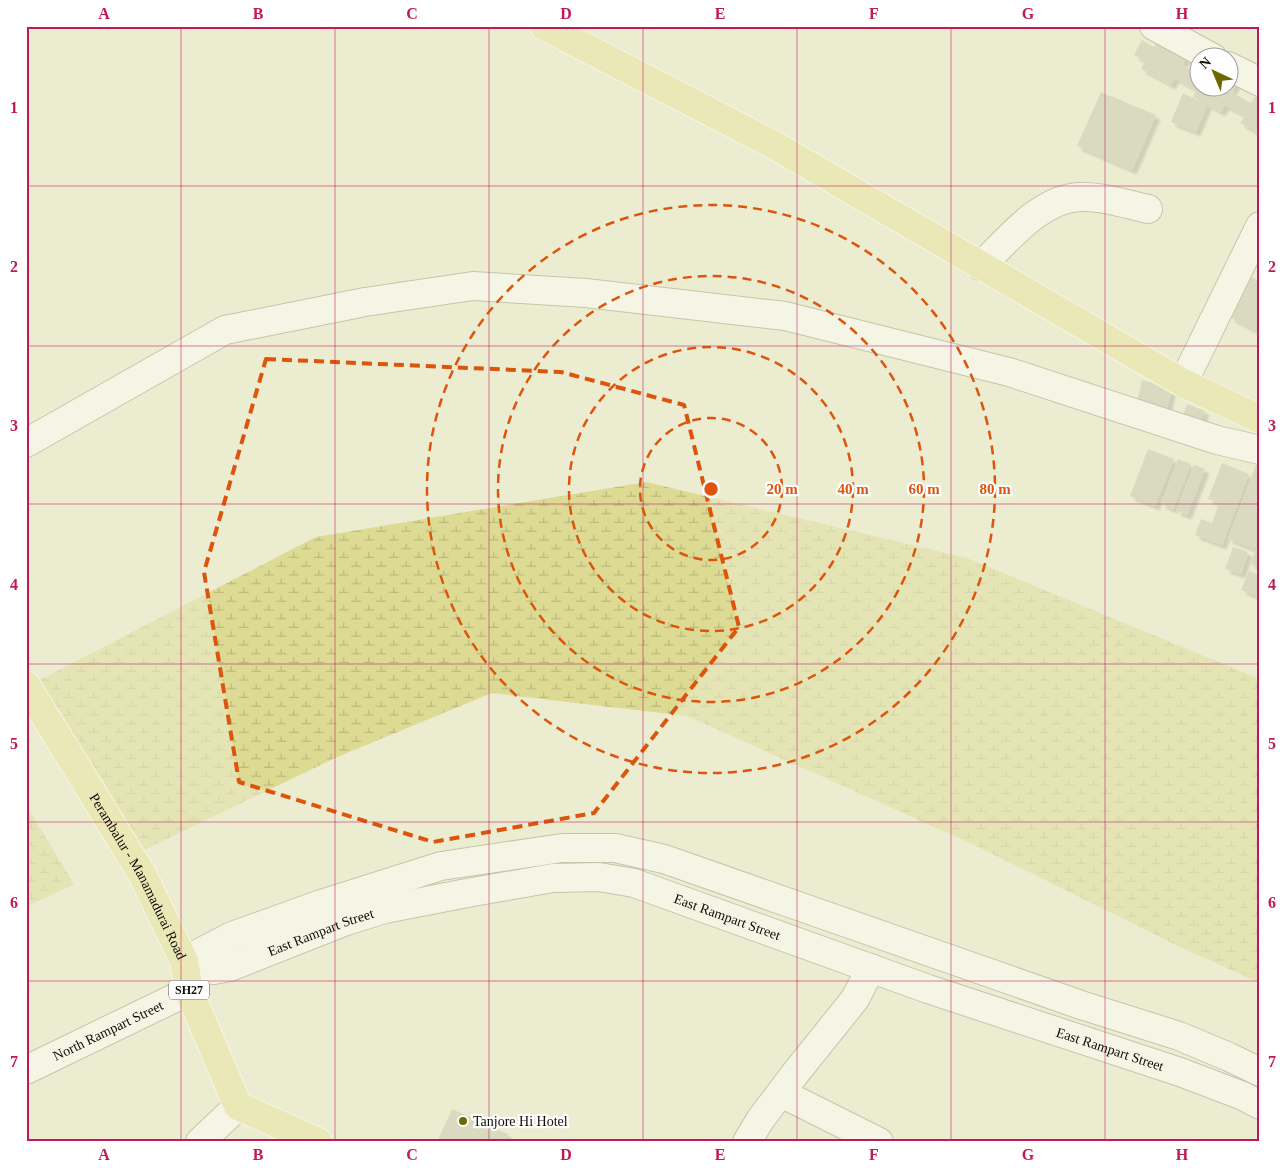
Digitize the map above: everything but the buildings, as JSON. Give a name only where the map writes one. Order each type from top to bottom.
[{"type":"main road","points":[[544,26],[774,145],[1182,383],[1260,419]]},
{"type":"main road","name":"Perambalur - Manamadurai Road","points":[[26,685],[142,874],[184,962],[189,990],[238,1106]]},
{"type":"main road","points":[[238,1106],[318,1142]]},
{"type":"street","points":[[1154,26],[1195,48]]},
{"type":"street","points":[[1238,71],[1260,82]]},
{"type":"street","points":[[982,266],[1031,217],[1063,200],[1078,197],[1092,198],[1148,209]]},
{"type":"street","points":[[1182,383],[1260,226]]},
{"type":"street","points":[[26,443],[225,330],[365,302],[473,286],[586,293],[785,316],[1009,372],[1217,440],[1260,450]]},
{"type":"street","points":[[184,962],[232,936],[321,904],[441,866],[562,848],[615,848],[664,859],[1081,1005],[1179,1036],[1230,1057],[1260,1072]]},
{"type":"street","name":"East Rampart Street","points":[[184,962],[214,970],[230,967],[313,933],[386,909],[553,878],[599,877],[634,883],[871,968],[1180,1072],[1243,1096],[1260,1105]]},
{"type":"street","points":[[747,1142],[781,1093],[855,998],[871,968]]},
{"type":"street","name":"North Rampart Street","points":[[26,1070],[189,990]]},
{"type":"street","points":[[781,1093],[879,1142]]},
{"type":"street","points":[[200,1142],[238,1106]]},
{"type":"highlighted area","points":[[266,359],[561,372],[684,405],[739,627],[594,813],[433,842],[239,782],[204,572]]},
{"type":"green space","points":[[646,482],[967,558],[1260,679],[1260,983],[1184,949],[970,843],[687,716],[492,693],[337,757],[136,854],[32,684],[316,537]]},
{"type":"green space","points":[[26,805],[74,884],[26,907]]},
{"type":"place","name":"Tanjore Hi Hotel","points":[[463,1121]]}]
